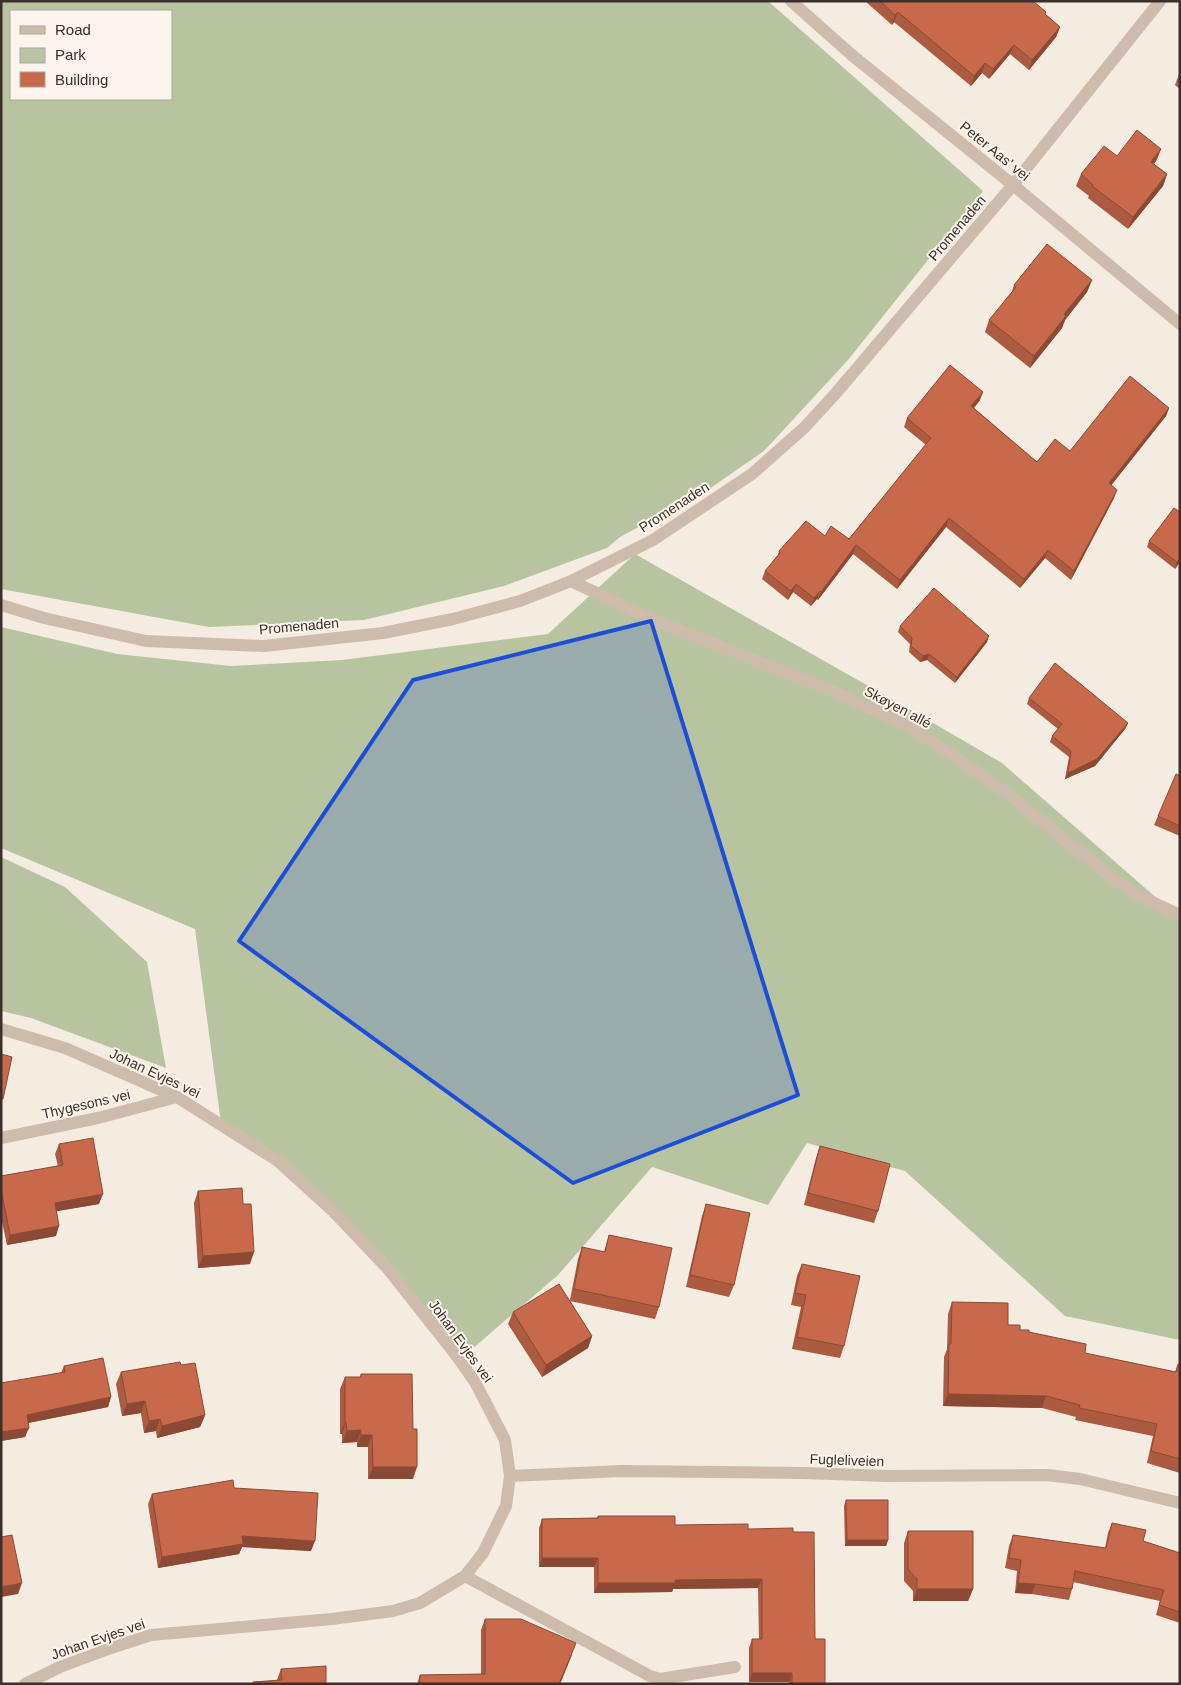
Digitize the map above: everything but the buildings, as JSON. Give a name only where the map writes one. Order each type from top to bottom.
[{"type":"street","name":"Peter Aas’ vei","points":[[791,1],[853,56],[1013,185],[1180,324]]},
{"type":"street","name":"Promenaden","points":[[1,605],[44,618],[146,641],[264,646],[382,632],[453,620],[520,601],[571,582],[653,540],[759,468],[805,427],[1013,185],[1160,1]]},
{"type":"street","name":"Skøyen allé","points":[[571,582],[651,619],[835,692],[902,723],[948,752],[1012,797],[1116,881],[1139,896],[1180,915]]},
{"type":"street","name":"Johan Evjes vei","points":[[1,1029],[65,1048],[177,1097],[278,1161],[334,1212],[388,1269],[456,1355],[475,1382],[504,1440],[510,1476],[506,1506],[483,1553],[464,1576],[420,1603],[393,1611],[332,1619],[151,1635],[60,1667],[25,1684]]},
{"type":"street","name":"Thygesons vei","points":[[1,1138],[98,1118],[177,1097]]},
{"type":"street","name":"Fugleliveien","points":[[510,1476],[622,1471],[886,1476],[1047,1475],[1080,1479],[1180,1503]]},
{"type":"street","points":[[464,1576],[650,1676],[660,1678],[735,1668]]},
{"type":"highlighted area","points":[[651,621],[798,1095],[573,1183],[239,941],[413,680]]},
{"type":"green space","points":[[1,1],[768,1],[983,191],[848,360],[764,451],[709,489],[620,537],[607,548],[504,586],[364,620],[209,627],[1,589]]},
{"type":"green space","points":[[635,554],[1002,763],[1176,915],[1180,916],[1180,1340],[1065,1316],[905,1171],[807,1143],[768,1205],[652,1167],[558,1275],[464,1356],[302,1183],[221,1123],[195,929],[1,848],[1,627],[117,654],[231,666],[342,660],[548,634]]},
{"type":"green space","points":[[1,857],[65,887],[147,962],[166,1068],[31,1018],[1,1011]]}]
